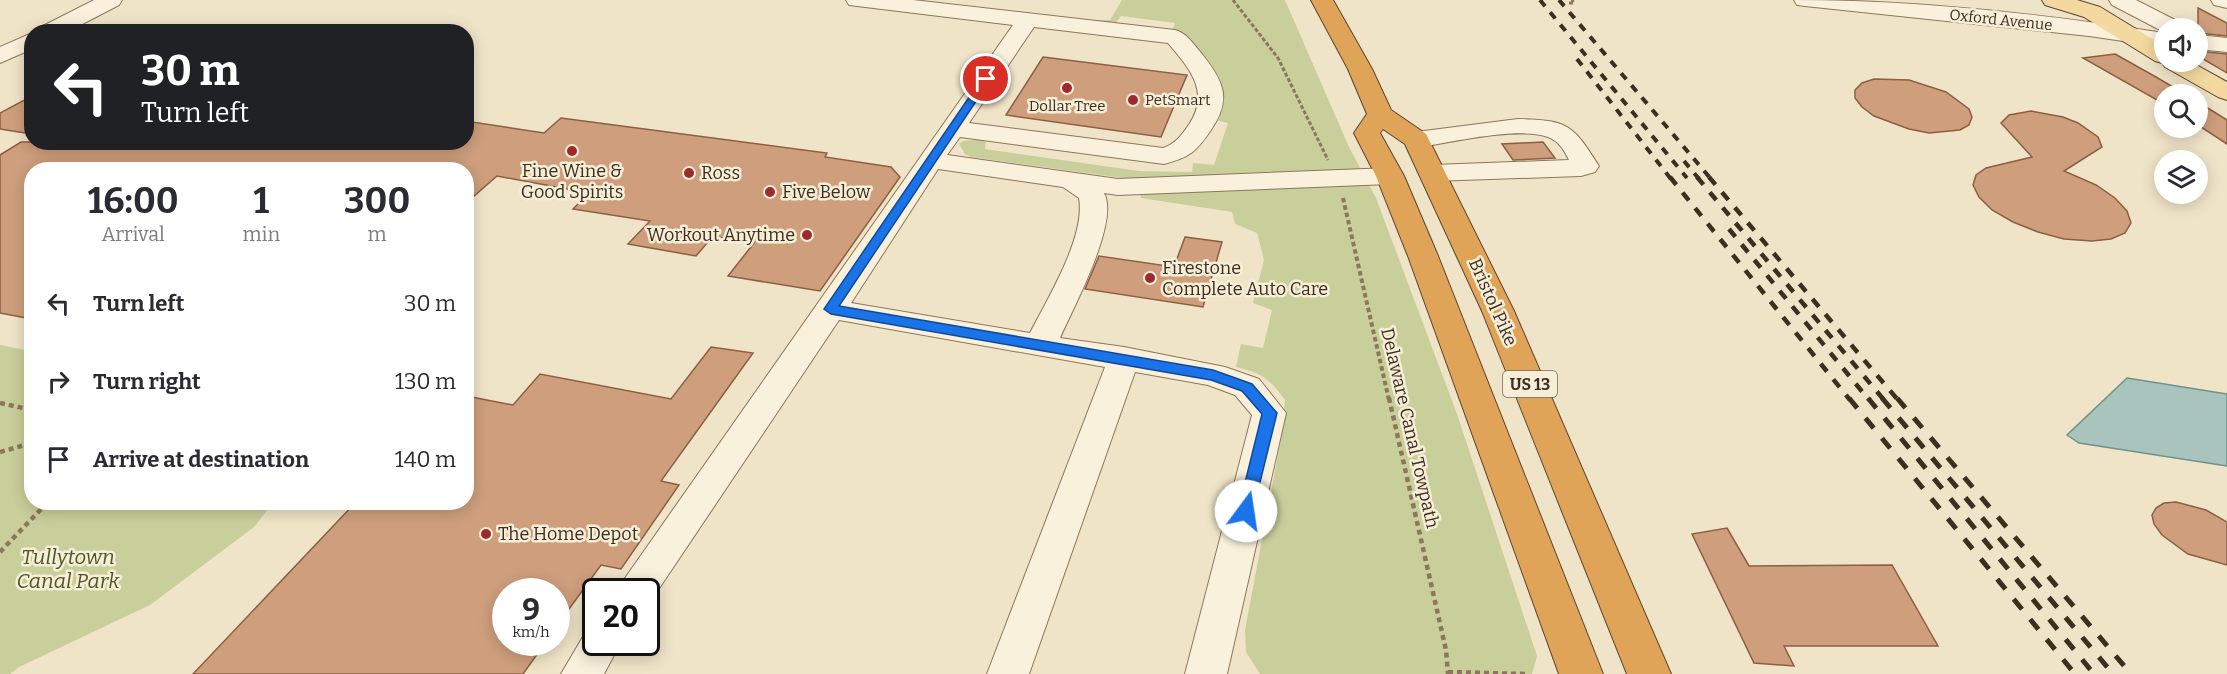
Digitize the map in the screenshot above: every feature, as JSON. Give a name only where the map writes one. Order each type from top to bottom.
[{"type":"highway","points":[[1322,0],[1360,69],[1380,114]]},
{"type":"highway","name":"Bristol Pike","points":[[1380,114],[1416,140],[1433,173],[1498,311],[1649,674]]},
{"type":"highway","name":"US 13","points":[[1380,114],[1367,133],[1390,176],[1438,296],[1581,674]]},
{"type":"main road","points":[[2053,0],[2092,12],[2154,50]]},
{"type":"main road","points":[[2192,72],[2227,92]]},
{"type":"street","points":[[59,24],[111,0]]},
{"type":"street","points":[[857,0],[1175,37],[1195,60],[1208,85],[1212,99],[1210,112],[1189,145],[1180,152],[1164,156],[952,128]]},
{"type":"street","name":"Oxford Avenue","points":[[1814,0],[1935,7],[2154,38]]},
{"type":"street","points":[[2072,0],[2092,12]]},
{"type":"street","points":[[2120,0],[2154,18]]},
{"type":"street","points":[[2222,0],[2227,2]]},
{"type":"street","points":[[645,578],[1027,21]]},
{"type":"street","points":[[0,45],[24,38]]},
{"type":"street","points":[[0,56],[24,42]]},
{"type":"street","points":[[2208,43],[2227,45]]},
{"type":"street","points":[[1416,140],[1459,135],[1485,129],[1533,125],[1567,136],[1586,166],[1433,173]]},
{"type":"street","points":[[930,160],[1118,187],[1390,176]]},
{"type":"street","points":[[1041,344],[1092,227],[1094,206],[1092,197],[1070,179]]},
{"type":"street","points":[[1092,227],[1138,187]]},
{"type":"street","points":[[831,309],[1124,358],[1213,375],[1247,387],[1269,413],[1206,674]]},
{"type":"street","points":[[1011,673],[1124,358]]},
{"type":"street","points":[[582,674],[593,656]]},
{"type":"path","points":[[1233,0],[1278,58],[1330,166]]},
{"type":"path","name":"Delaware Canal Towpath","points":[[1340,189],[1444,638],[1448,673]]},
{"type":"path","points":[[0,403],[24,408]]},
{"type":"path","points":[[0,452],[24,445]]},
{"type":"path","points":[[0,552],[40,510]]},
{"type":"path","points":[[1448,673],[1525,674]]},
{"type":"green space","points":[[1122,0],[1285,0],[1349,147],[1376,198],[1457,414],[1537,656],[1532,674],[1260,674],[1246,652],[1245,630],[1280,444],[1285,400],[1265,378],[1236,367],[1241,344],[1263,348],[1272,310],[1253,303],[1264,260],[1257,233],[1235,224],[1232,212],[1141,198],[1137,180],[971,157],[965,154],[959,144],[963,141],[986,139],[985,149],[1139,171],[1192,172],[1193,163],[1214,165],[1228,123],[1215,120],[1211,69],[1184,33],[1172,30],[1175,23],[1121,16],[1116,23],[1094,20],[1110,20]]},
{"type":"green space","name":"Tullytown Canal Park","points":[[0,345],[24,350],[24,510],[267,510],[254,527],[150,605],[19,667],[10,674],[0,674]]},
{"type":"water","points":[[2127,378],[2227,394],[2227,466],[2079,443],[2067,435]]},
{"type":"building","points":[[2198,8],[2227,23],[2227,36],[2208,34],[2208,18],[2198,18]]},
{"type":"building","points":[[2208,52],[2227,54],[2227,73],[2208,62]]},
{"type":"building","points":[[2115,54],[2168,84],[2154,84],[2154,98],[2083,58]]},
{"type":"building","points":[[1043,57],[1187,75],[1161,137],[1006,115]]},
{"type":"building","points":[[1874,79],[1909,80],[1946,92],[1969,109],[1972,117],[1969,125],[1960,130],[1929,133],[1909,129],[1874,116],[1855,98],[1855,90],[1862,83]]},
{"type":"building","points":[[24,100],[24,133],[0,129],[0,113]]},
{"type":"building","points":[[2208,108],[2227,120],[2227,144],[2208,132]]},
{"type":"building","points":[[2031,111],[2063,117],[2078,123],[2098,137],[2102,147],[2064,171],[2096,185],[2115,198],[2127,211],[2131,223],[2125,233],[2111,239],[2092,241],[2064,239],[2013,222],[1992,210],[1979,197],[1973,185],[1976,175],[1986,168],[2032,157],[2001,123],[2009,115]]},
{"type":"building","points":[[561,118],[827,153],[825,157],[891,167],[900,177],[820,291],[728,276],[754,243],[713,236],[696,256],[628,244],[650,221],[573,209],[589,193],[497,176],[474,196],[474,162],[24,162],[24,318],[0,313],[0,155],[21,142],[24,142],[24,150],[474,150],[474,122],[544,133]]},
{"type":"building","points":[[1543,142],[1555,158],[1513,160],[1502,144]]},
{"type":"building","name":"Firestone Complete Auto Care","points":[[1185,237],[1222,242],[1203,307],[1085,289],[1099,256],[1174,267]]},
{"type":"building","name":"The Home Depot","points":[[711,347],[753,353],[661,481],[679,485],[621,569],[601,565],[592,578],[582,578],[582,591],[570,608],[570,578],[492,578],[492,656],[536,656],[523,674],[193,674],[348,510],[474,510],[474,398],[513,405],[540,374],[671,399]]},
{"type":"building","points":[[2176,502],[2206,510],[2227,522],[2227,565],[2188,554],[2162,535],[2154,524],[2152,515],[2156,508],[2164,503]]},
{"type":"building","points":[[1727,528],[1749,566],[1892,565],[1938,646],[1784,646],[1794,666],[1754,663],[1692,534]]},
{"type":"railway","points":[[1540,0],[1687,178]]},
{"type":"railway","points":[[1559,0],[1711,179]]},
{"type":"railway","points":[[1577,59],[1671,179]]},
{"type":"railway","points":[[1684,161],[1699,179]]},
{"type":"railway","points":[[1670,177],[1850,400]]},
{"type":"railway","points":[[1697,177],[1884,400]]},
{"type":"railway","points":[[1709,177],[1898,400]]},
{"type":"railway","points":[[1729,229],[1869,400]]},
{"type":"railway","points":[[1849,398],[2075,674]]},
{"type":"railway","points":[[1868,398],[2094,674]]},
{"type":"railway","points":[[1882,398],[2113,674]]},
{"type":"railway","points":[[1897,398],[2131,674]]},
{"type":"place","name":"Dollar Tree","points":[[1067,88]]},
{"type":"place","name":"PetSmart","points":[[1133,100]]},
{"type":"place","name":"Fine Wine & Good Spirits","points":[[572,151]]},
{"type":"place","name":"Ross","points":[[689,173]]},
{"type":"place","name":"Five Below","points":[[770,192]]},
{"type":"place","name":"Workout Anytime","points":[[807,235]]},
{"type":"place","name":"Firestone Complete Auto Care","points":[[1150,278]]},
{"type":"place","name":"The Home Depot","points":[[486,534]]},
{"type":"route","points":[[986,79],[831,309],[1124,358],[1213,375],[1247,387],[1269,413],[1246,511]]}]
